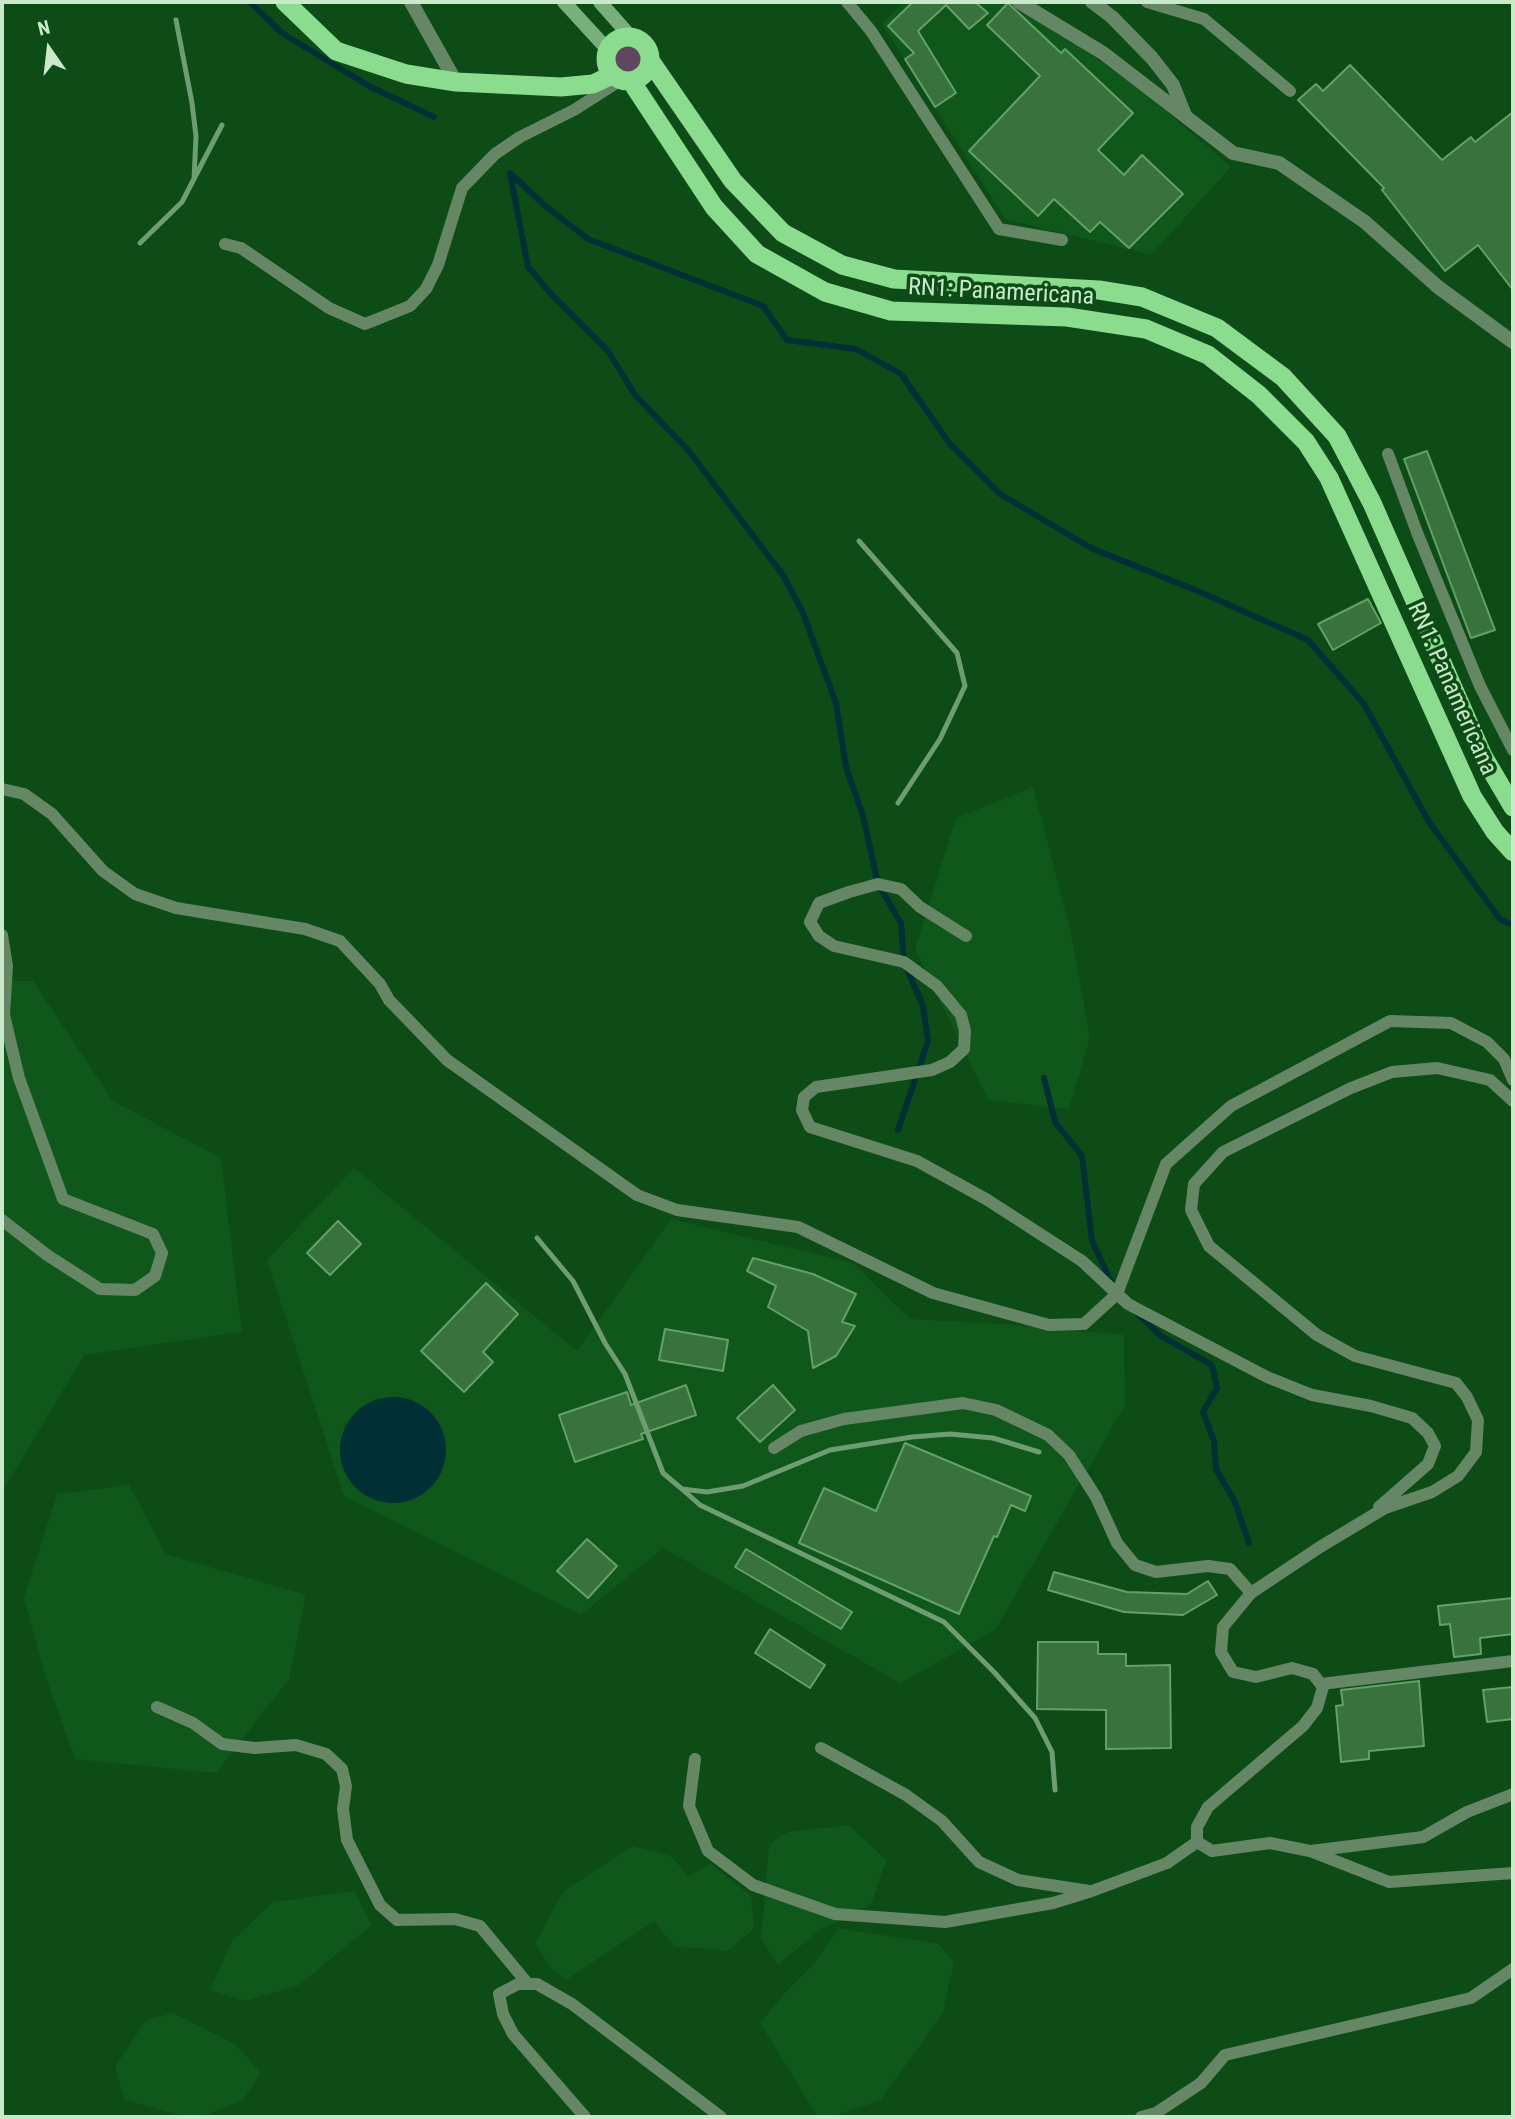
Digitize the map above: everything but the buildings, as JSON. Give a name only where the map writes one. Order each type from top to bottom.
[{"type":"highway","points":[[285,2],[336,51],[406,74],[456,82],[561,88],[593,84],[644,75],[651,62],[646,44],[630,36],[617,39],[608,50],[606,63],[621,79]]},
{"type":"highway","name":"RN1: Panamericana","points":[[651,62],[741,190],[783,233],[842,265],[894,279],[1098,290],[1142,297],[1217,328],[1283,377],[1337,436],[1372,503],[1482,756],[1513,807]]},
{"type":"highway","name":"RN1: Panamericana","points":[[621,79],[714,207],[757,254],[825,292],[891,311],[1068,317],[1146,330],[1208,355],[1259,395],[1306,442],[1329,478],[1472,796],[1495,832],[1513,852]]},
{"type":"main road","points":[[564,2],[608,50]]},
{"type":"main road","points":[[600,2],[630,36]]},
{"type":"street","points":[[411,2],[456,82]]},
{"type":"street","points":[[1019,2],[1103,54],[1233,153],[1279,163],[1354,214],[1438,287],[1513,342]]},
{"type":"street","points":[[1092,2],[1112,17],[1152,58],[1173,85],[1185,117]]},
{"type":"lane","points":[[847,2],[871,31],[999,229],[1062,240]]},
{"type":"lane","points":[[1147,2],[1204,19],[1290,91]]},
{"type":"lane","points":[[225,244],[241,248],[329,308],[365,324],[410,306],[426,289],[438,265],[462,188],[495,154],[520,137],[574,110],[621,79]]},
{"type":"lane","points":[[1388,454],[1480,687],[1513,750]]},
{"type":"lane","points":[[2,789],[24,794],[52,814],[103,871],[135,894],[177,908],[305,929],[340,941],[380,984],[389,1000],[447,1060],[637,1195],[677,1210],[798,1227],[933,1293],[1049,1325],[1084,1324],[1117,1294],[1166,1164],[1231,1106],[1390,1021],[1451,1023],[1487,1042],[1504,1059],[1513,1080]]},
{"type":"lane","points":[[966,936],[920,907],[901,889],[878,884],[849,891],[819,903],[810,922],[819,936],[834,946],[904,962],[937,986],[961,1015],[965,1031],[964,1049],[950,1062],[932,1070],[816,1087],[804,1097],[802,1110],[810,1127],[917,1161],[986,1199],[1082,1261],[1128,1304],[1267,1377],[1312,1395],[1371,1406],[1412,1418],[1428,1433],[1435,1446],[1428,1464],[1366,1519]]},
{"type":"lane","points":[[2,935],[7,966],[4,1015],[16,1065],[63,1199],[153,1234],[162,1253],[155,1276],[135,1290],[100,1289],[47,1255],[2,1220]]},
{"type":"lane","points":[[1197,1842],[1197,1827],[1208,1807],[1303,1726],[1317,1707],[1324,1687],[1313,1674],[1292,1668],[1256,1677],[1233,1672],[1221,1652],[1223,1627],[1251,1593],[1366,1519],[1385,1508],[1432,1492],[1458,1476],[1476,1452],[1478,1420],[1467,1397],[1456,1383],[1355,1356],[1317,1335],[1209,1246],[1191,1210],[1194,1184],[1223,1152],[1351,1088],[1392,1072],[1437,1068],[1490,1080],[1513,1101]]},
{"type":"lane","points":[[774,1448],[801,1431],[844,1419],[963,1403],[996,1410],[1048,1435],[1069,1454],[1096,1497],[1117,1543],[1135,1565],[1156,1572],[1208,1566],[1230,1569],[1251,1593]]},
{"type":"lane","points":[[1321,1684],[1513,1661]]},
{"type":"lane","points":[[157,1707],[193,1723],[222,1744],[255,1748],[296,1745],[326,1754],[342,1769],[346,1786],[343,1809],[348,1840],[380,1905],[397,1920],[455,1919],[480,1926],[528,1984]]},
{"type":"lane","points":[[821,1748],[906,1795],[942,1821],[979,1862],[1018,1880],[1092,1891]]},
{"type":"lane","points":[[695,1759],[689,1806],[708,1851],[753,1885],[835,1914],[945,1922],[1054,1903],[1167,1863],[1197,1842]]},
{"type":"lane","points":[[1310,1851],[1423,1837],[1467,1812],[1513,1794]]},
{"type":"lane","points":[[1197,1842],[1212,1852],[1270,1843],[1310,1851],[1389,1882],[1513,1874]]},
{"type":"lane","points":[[1141,2117],[1156,2112],[1201,2083],[1225,2055],[1471,1998],[1513,1969]]},
{"type":"lane","points":[[585,2117],[513,2034],[503,2014],[499,1994],[518,1984],[537,1984],[572,2004],[721,2117]]},
{"type":"shaded area","points":[[904,2],[1006,2],[1050,26],[1140,89],[1231,167],[1151,255],[1005,219],[882,23]]},
{"type":"shaded area","points":[[628,41],[640,47],[646,59],[640,71],[628,77],[616,71],[610,59],[616,47]]},
{"type":"shaded area","points":[[1033,787],[1071,933],[1090,1038],[1069,1109],[988,1100],[915,949],[956,818]]},
{"type":"shaded area","points":[[2,981],[33,981],[113,1101],[221,1158],[242,1332],[84,1355],[2,1492]]},
{"type":"shaded area","points":[[354,1168],[577,1351],[671,1219],[853,1263],[910,1319],[1124,1335],[1125,1405],[995,1630],[900,1683],[663,1548],[581,1615],[344,1496],[267,1260]]},
{"type":"shaded area","points":[[129,1485],[166,1554],[306,1595],[289,1679],[216,1773],[75,1759],[46,1678],[24,1598],[57,1494]]},
{"type":"shaded area","points":[[849,1825],[886,1860],[871,1905],[821,1929],[778,1965],[761,1938],[769,1844],[788,1832]]},
{"type":"shaded area","points":[[632,1846],[671,1856],[688,1876],[711,1864],[751,1896],[754,1929],[727,1951],[674,1946],[654,1921],[566,1980],[551,1968],[535,1943],[564,1891]]},
{"type":"shaded area","points":[[354,1891],[372,1925],[299,1985],[245,2001],[210,1990],[232,1941],[273,1902]]},
{"type":"shaded area","points":[[839,1928],[938,1944],[954,1962],[943,2013],[880,2101],[828,2117],[818,2117],[760,2023],[812,1966]]},
{"type":"shaded area","points":[[173,2013],[235,2044],[261,2073],[243,2100],[201,2117],[186,2117],[125,2100],[115,2067],[146,2020]]},
{"type":"water","points":[[393,1397],[413,1401],[430,1413],[442,1430],[446,1450],[442,1470],[430,1487],[413,1499],[393,1503],[373,1499],[356,1487],[344,1470],[340,1450],[344,1430],[356,1413],[373,1401]]},
{"type":"waterway","points":[[250,2],[282,33],[369,86],[434,117]]},
{"type":"waterway","points":[[510,173],[544,205],[588,239],[763,306],[787,340],[856,349],[901,374],[950,444],[1000,494],[1091,548],[1308,640],[1364,704],[1429,822],[1500,919],[1513,925]]},
{"type":"waterway","points":[[510,173],[528,267],[608,351],[635,395],[688,450],[783,575],[803,613],[836,703],[846,767],[863,816],[878,884],[901,923],[904,962],[923,1006],[928,1041],[898,1130]]},
{"type":"waterway","points":[[1044,1078],[1055,1122],[1082,1156],[1092,1241],[1113,1286]]},
{"type":"waterway","points":[[1138,1314],[1161,1336],[1212,1365],[1217,1388],[1203,1412],[1214,1441],[1216,1469],[1235,1502],[1249,1543]]},
{"type":"railway","points":[[176,20],[196,136],[194,179]]},
{"type":"railway","points":[[140,243],[182,202],[222,125]]},
{"type":"railway","points":[[859,541],[957,653],[965,686],[940,739],[898,803]]},
{"type":"railway","points":[[537,1238],[573,1281],[605,1343],[625,1374],[663,1473],[682,1489],[707,1492],[743,1486],[830,1450],[912,1437],[950,1434],[993,1438],[1039,1452]]},
{"type":"railway","points":[[682,1489],[700,1505],[944,1622],[1035,1718],[1052,1752],[1055,1790]]}]
